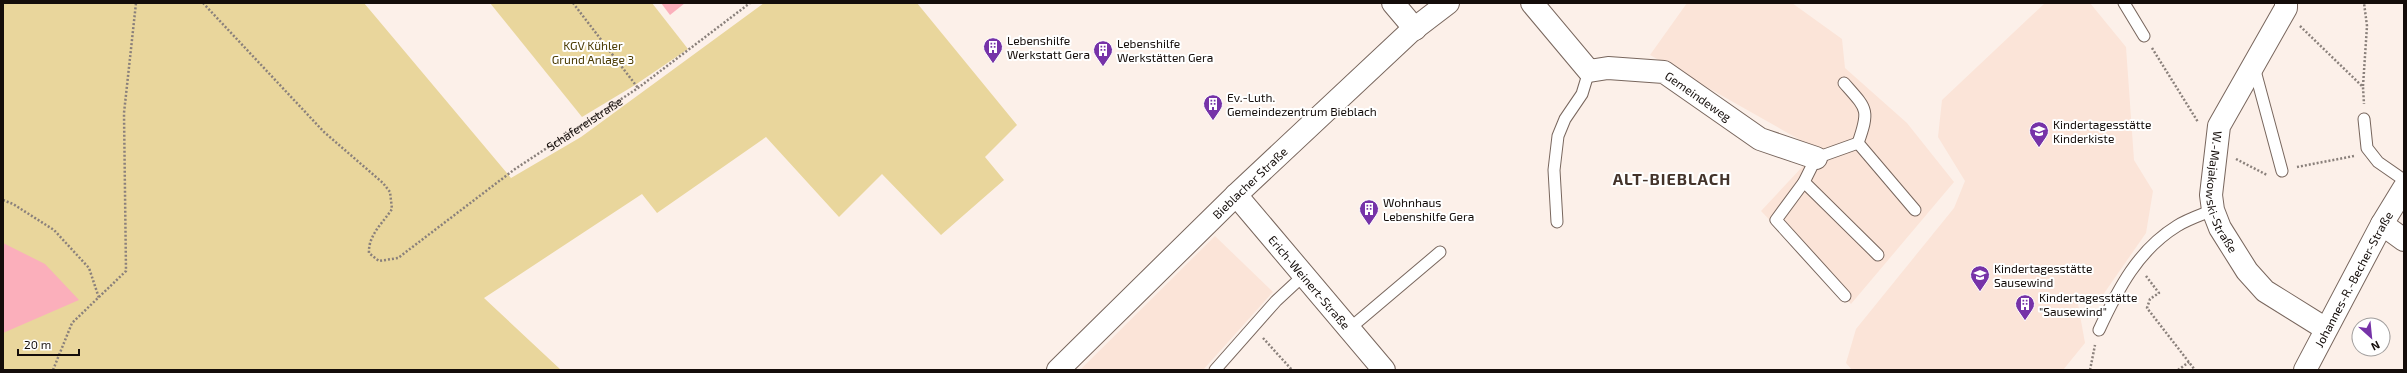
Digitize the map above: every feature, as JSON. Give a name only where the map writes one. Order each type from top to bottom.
[{"type":"street","points":[[1393,3],[1415,29]]},
{"type":"street","name":"Bieblacher Straße","points":[[1058,370],[1236,195],[1415,29],[1448,3]]},
{"type":"street","points":[[1532,3],[1589,71]]},
{"type":"street","name":"W.-Majakowski-Straße","points":[[2285,7],[2219,126],[2211,195],[2213,210],[2220,228],[2230,246],[2265,292],[2326,329]]},
{"type":"street","name":"Gemeindeweg","points":[[1589,71],[1608,68],[1664,72],[1760,139],[1816,158]]},
{"type":"street","name":"Johannes-R.-Becher-Straße","points":[[2305,370],[2382,224],[2404,188]]},
{"type":"street","name":"Erich-Weinert-Straße","points":[[1236,195],[1384,370]]},
{"type":"street","points":[[2382,224],[2404,240]]},
{"type":"lane","points":[[2124,3],[2144,36]]},
{"type":"lane","points":[[2253,65],[2282,170]]},
{"type":"lane","points":[[1557,222],[1554,170],[1558,136],[1565,119],[1582,94],[1589,71]]},
{"type":"lane","points":[[1844,83],[1863,104],[1866,120],[1858,143]]},
{"type":"lane","points":[[2364,119],[2367,148],[2378,162],[2404,180]]},
{"type":"lane","points":[[1846,296],[1776,220],[1804,182],[1816,158],[1858,143]]},
{"type":"lane","points":[[1858,143],[1915,210]]},
{"type":"lane","points":[[1804,182],[1878,255]]},
{"type":"lane","points":[[2099,330],[2116,294],[2142,253],[2177,226],[2213,210]]},
{"type":"lane","points":[[1349,328],[1440,252]]},
{"type":"lane","points":[[1215,370],[1253,327],[1304,275]]},
{"type":"path","points":[[53,370],[72,323],[126,271],[124,112],[136,3]]},
{"type":"path","name":"Schäfereistraße","points":[[204,3],[324,132],[383,183],[390,192],[392,209],[374,232],[368,245],[369,253],[374,259],[388,261],[398,258],[515,168],[638,88],[750,3]]},
{"type":"path","points":[[573,3],[638,88]]},
{"type":"path","points":[[2364,119],[2363,87],[2367,26],[2365,3]]},
{"type":"path","points":[[2285,7],[2363,87]]},
{"type":"path","points":[[2144,36],[2216,150],[2268,176],[2282,170],[2371,152]]},
{"type":"path","points":[[3,200],[13,204],[54,230],[89,268],[99,298]]},
{"type":"path","points":[[2136,264],[2159,293],[2150,299],[2147,308],[2195,370]]},
{"type":"path","points":[[1253,327],[1292,370]]},
{"type":"path","points":[[2090,370],[2099,330]]},
{"type":"path","points":[[2178,370],[2189,362]]},
{"type":"shaded area","points":[[661,3],[685,3],[670,15]]},
{"type":"shaded area","points":[[1687,3],[1792,3],[1842,39],[1845,68],[1907,123],[1954,182],[1851,304],[1761,211],[1818,150],[1650,55]]},
{"type":"shaded area","points":[[2045,3],[2090,3],[2126,47],[2134,160],[2153,191],[2146,233],[2098,302],[2078,304],[2085,343],[2063,370],[1852,370],[1846,363],[1856,329],[1954,208],[1965,181],[1938,137],[1942,100]]},
{"type":"shaded area","points":[[1215,236],[1273,292],[1203,370],[1080,370]]},
{"type":"shaded area","points":[[3,243],[45,264],[79,300],[3,333]]},
{"type":"green space","points":[[3,3],[364,3],[511,178],[581,137],[764,3],[917,3],[1017,125],[985,157],[1004,180],[941,235],[882,174],[839,217],[766,137],[657,213],[642,194],[484,298],[561,370],[3,370]]},
{"type":"green space","name":"KGV Kühler Grund Anlage 3","points":[[490,3],[652,3],[688,49],[635,85],[582,117]]},
{"type":"place","name":"Lebenshilfe Werkstatt Gera","points":[[993,64]]},
{"type":"place","name":"Lebenshilfe Werkstätten Gera","points":[[1103,67]]},
{"type":"place","name":"Ev.-Luth. Gemeindezentrum Bieblach","points":[[1213,121]]},
{"type":"place","name":"Kindertagesstätte Kinderkiste","points":[[2039,148]]},
{"type":"place","name":"Wohnhaus Lebenshilfe Gera","points":[[1369,226]]},
{"type":"place","name":"Kindertagesstätte Sausewind","points":[[1980,292]]},
{"type":"place","name":"Kindertagesstätte \"Sausewind\"","points":[[2025,321]]},
{"type":"district","name":"ALT-BIEBLACH","points":[[1672,178]]}]
